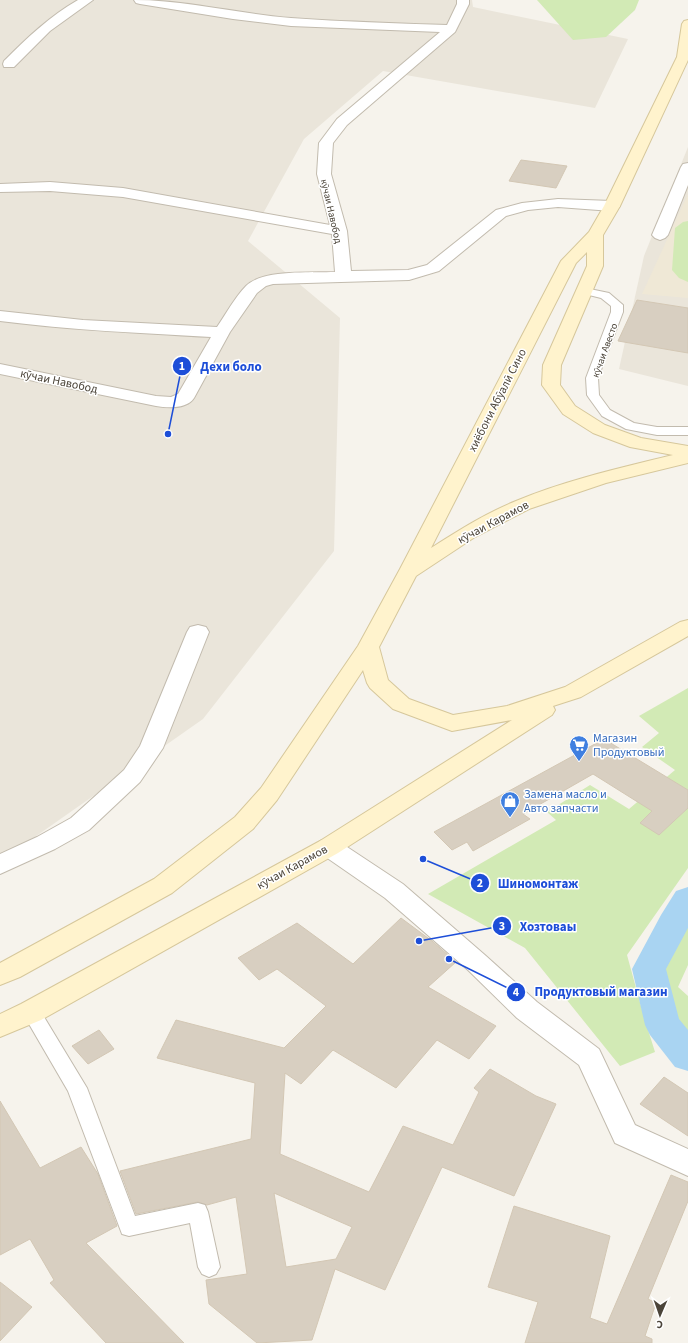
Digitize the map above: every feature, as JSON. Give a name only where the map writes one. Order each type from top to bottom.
[{"type":"main road","name":"хиёбони Абӯалӣ Сино","points":[[408,572],[569,261],[594,234],[612,206],[683,56],[688,24]]},
{"type":"main road","points":[[594,234],[595,266],[552,365],[551,386],[569,410],[599,429],[637,443],[688,452]]},
{"type":"main road","name":"кӯчаи Карамов","points":[[4,969],[163,886],[244,823],[269,794],[368,647],[408,572],[468,533],[522,505],[599,479],[688,457]]},
{"type":"main road","name":"кӯчаи Карамов","points":[[0,1026],[31,1012],[328,847],[573,692],[688,627]]},
{"type":"main road","name":"кӯчаи Карамов","points":[[368,647],[378,683],[401,704],[452,723],[509,713],[573,692]]},
{"type":"street","points":[[9,64],[28,44],[49,26],[72,8],[87,0]]},
{"type":"street","points":[[140,0],[233,15],[291,22],[451,29]]},
{"type":"street","name":"кӯчаи Навобод","points":[[0,369],[156,401],[168,403],[178,401],[185,398],[222,332],[251,290],[260,283],[271,280],[344,276],[339,231],[324,174],[326,143],[342,122],[451,29],[463,4],[463,0]]},
{"type":"street","points":[[660,235],[688,167]]},
{"type":"street","points":[[0,188],[26,186],[66,186],[110,190],[339,231]]},
{"type":"street","points":[[344,276],[379,277],[409,275],[433,268],[502,213],[527,206],[558,203],[612,206]]},
{"type":"street","points":[[0,316],[33,321],[97,326],[222,332]]},
{"type":"street","points":[[0,865],[46,843],[80,824],[111,798],[132,776],[151,748],[198,632]]},
{"type":"street","points":[[328,847],[394,891],[477,963],[527,1010],[590,1057],[625,1134],[688,1163]]},
{"type":"lane","name":"кӯчаи Авесто","points":[[585,291],[605,295],[617,305],[617,312],[592,378],[593,395],[606,413],[630,426],[656,431],[688,431]]},
{"type":"lane","points":[[31,1012],[77,1088],[129,1227],[198,1212],[209,1267]]},
{"type":"shaded area","points":[[0,0],[472,0],[473,7],[628,39],[595,108],[383,71],[304,139],[248,241],[340,318],[334,551],[203,719],[22,846],[0,854]]},
{"type":"shaded area","points":[[688,147],[688,386],[619,369],[644,256]]},
{"type":"shaded area","points":[[688,194],[688,298],[642,294]]},
{"type":"green space","points":[[537,0],[639,0],[635,10],[606,37],[573,40]]},
{"type":"green space","points":[[688,221],[688,282],[679,278],[672,270],[675,228],[683,222]]},
{"type":"green space","points":[[688,688],[688,868],[627,955],[655,1052],[620,1066],[525,948],[428,894],[556,820],[547,812],[590,785],[629,809],[675,770],[642,747],[659,733],[639,716]]},
{"type":"green space","points":[[688,922],[688,965],[678,987],[688,996],[688,1036],[676,1022],[659,974]]},
{"type":"building","points":[[521,160],[567,166],[556,188],[509,181]]},
{"type":"building","points":[[637,300],[688,308],[688,353],[618,341]]},
{"type":"building","points":[[604,739],[688,790],[688,808],[659,835],[640,823],[652,811],[593,774],[523,814],[530,819],[473,851],[467,842],[452,850],[434,832]]},
{"type":"building","points":[[401,918],[432,941],[456,962],[428,987],[496,1026],[469,1059],[437,1040],[396,1088],[333,1050],[301,1084],[285,1073],[280,1154],[369,1192],[403,1126],[453,1145],[479,1092],[474,1088],[490,1069],[536,1096],[556,1104],[514,1196],[442,1167],[385,1290],[335,1269],[312,1340],[257,1343],[209,1304],[206,1280],[247,1274],[236,1197],[207,1205],[198,1202],[136,1214],[120,1171],[251,1139],[255,1083],[157,1058],[176,1020],[284,1048],[326,1006],[277,969],[259,980],[238,958],[297,923],[353,964]],"holes":[[[274,1193],[352,1227],[336,1259],[286,1267]]]},
{"type":"building","points":[[99,1030],[114,1049],[88,1064],[72,1046]]},
{"type":"building","points":[[664,1077],[688,1093],[688,1136],[640,1104]]},
{"type":"building","points":[[0,1101],[40,1168],[81,1147],[98,1174],[117,1226],[86,1243],[184,1343],[106,1343],[50,1283],[54,1280],[30,1239],[0,1255]]},
{"type":"building","points":[[671,1175],[688,1182],[688,1201],[648,1299],[656,1303],[645,1336],[652,1339],[652,1343],[525,1343],[538,1302],[488,1287],[514,1206],[610,1236],[590,1318],[607,1324]]},
{"type":"building","points":[[0,1282],[32,1307],[0,1341]]},
{"type":"waterway","points":[[688,900],[673,924],[649,969],[663,1025],[688,1056]]},
{"type":"place","name":"Дехи боло","points":[[168,434]]},
{"type":"place","name":"Магазин Продуктовый","points":[[579,762]]},
{"type":"place","name":"Замена масло и Авто запчасти","points":[[510,818]]},
{"type":"place","name":"Шиномонтаж","points":[[423,859]]},
{"type":"place","name":"Хозтоваы","points":[[419,941]]},
{"type":"place","name":"Продуктовый магазин","points":[[449,959]]}]
